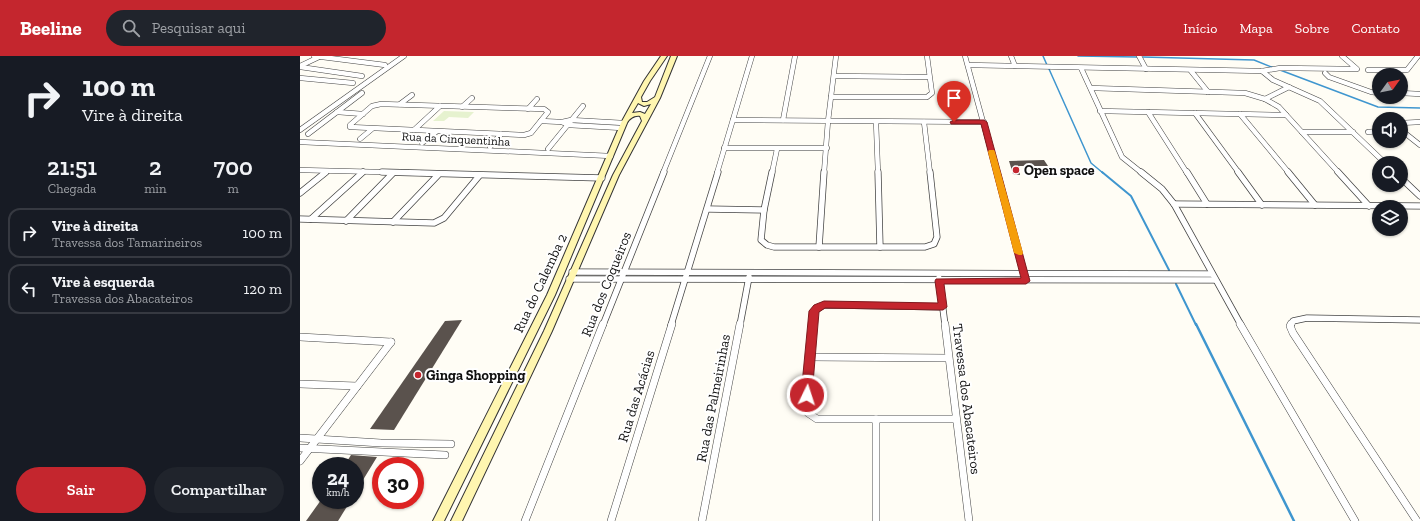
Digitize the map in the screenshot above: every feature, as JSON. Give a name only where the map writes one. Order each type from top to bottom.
[{"type":"main road","name":"Rua do Calemba 2","points":[[438,521],[551,295],[624,124],[638,97],[664,56]]},
{"type":"main road","name":"Rua do Calemba 2","points":[[456,521],[548,331],[616,175],[657,98],[674,56]]},
{"type":"main road","points":[[638,97],[640,103],[644,104],[652,102],[657,98]]},
{"type":"main road","points":[[624,124],[638,113],[643,114],[644,120]]},
{"type":"street","points":[[314,56],[385,65]]},
{"type":"street","points":[[300,67],[320,56]]},
{"type":"street","points":[[300,130],[404,56]]},
{"type":"street","name":"Rua dos Coqueiros","points":[[525,521],[710,56]]},
{"type":"street","name":"Rua das Acácias","points":[[611,521],[708,209],[724,148],[752,56]]},
{"type":"street","points":[[783,120],[795,56]]},
{"type":"street","points":[[819,247],[828,121],[836,56]]},
{"type":"street","points":[[831,97],[927,97],[932,94],[928,77],[927,56]]},
{"type":"street","points":[[966,56],[1026,281]]},
{"type":"street","points":[[1011,56],[1015,66]]},
{"type":"street","points":[[968,65],[1191,71],[1262,71],[1280,68],[1357,69],[1342,56]]},
{"type":"street","points":[[1368,70],[1407,70],[1418,56]]},
{"type":"street","points":[[1140,57],[1146,69]]},
{"type":"street","points":[[300,67],[362,76]]},
{"type":"street","points":[[1081,68],[1122,156],[1162,189],[1174,204],[1213,277],[1355,521]]},
{"type":"street","points":[[1191,71],[1208,92]]},
{"type":"street","points":[[1262,71],[1274,80],[1317,98],[1378,156]]},
{"type":"street","points":[[1325,73],[1336,79],[1372,92]]},
{"type":"street","points":[[834,76],[928,77]]},
{"type":"street","points":[[300,78],[353,83]]},
{"type":"street","points":[[1265,99],[1289,87]]},
{"type":"street","points":[[1091,88],[1245,93],[1265,99],[1279,107],[1369,206]]},
{"type":"street","points":[[308,134],[362,93]]},
{"type":"street","points":[[1408,93],[1420,94]]},
{"type":"street","points":[[400,104],[412,95]]},
{"type":"street","points":[[462,107],[472,98]]},
{"type":"street","points":[[528,109],[537,99]]},
{"type":"street","points":[[400,104],[440,106],[547,110],[548,112],[529,134],[524,135],[350,127],[350,125],[363,114],[376,105],[400,104]]},
{"type":"street","points":[[414,130],[440,106]]},
{"type":"street","points":[[548,149],[583,106]]},
{"type":"street","points":[[1100,111],[1286,115]]},
{"type":"street","points":[[336,112],[363,114]]},
{"type":"street","points":[[1148,112],[1207,204]]},
{"type":"street","points":[[1195,113],[1262,204]]},
{"type":"street","points":[[1240,114],[1316,205]]},
{"type":"street","points":[[541,121],[562,122],[571,120],[624,124]]},
{"type":"street","points":[[733,120],[984,122]]},
{"type":"street","points":[[562,122],[568,125],[624,124]]},
{"type":"street","points":[[876,122],[880,247]]},
{"type":"street","points":[[777,149],[764,210],[761,240],[764,244],[774,247],[925,247],[934,244],[937,240],[924,122]]},
{"type":"street","points":[[1408,123],[1420,122]]},
{"type":"street","points":[[360,139],[372,129]]},
{"type":"street","points":[[422,143],[436,132]]},
{"type":"street","points":[[1302,132],[1353,132]]},
{"type":"street","points":[[1368,132],[1372,132]]},
{"type":"street","points":[[490,147],[501,134]]},
{"type":"street","points":[[1408,136],[1420,145]]},
{"type":"street","name":"Rua da Cinquentinha","points":[[300,142],[611,156]]},
{"type":"street","points":[[724,148],[827,148]]},
{"type":"street","points":[[302,171],[602,178]]},
{"type":"street","points":[[300,193],[326,172]]},
{"type":"street","points":[[311,219],[363,172]]},
{"type":"street","points":[[346,221],[393,173]]},
{"type":"street","points":[[393,222],[438,175]]},
{"type":"street","points":[[300,219],[433,223],[440,221],[479,176]]},
{"type":"street","points":[[1408,185],[1420,196]]},
{"type":"street","points":[[1174,204],[1420,206]]},
{"type":"street","points":[[708,209],[764,210]]},
{"type":"street","points":[[571,276],[623,272],[686,276]]},
{"type":"street","points":[[571,276],[620,279],[686,276],[939,277],[1024,274],[1177,274],[1213,277]]},
{"type":"street","name":"Rua das Palmeirinhas","points":[[702,521],[750,276]]},
{"type":"street","points":[[939,277],[1026,281],[1180,281],[1213,277]]},
{"type":"street","name":"Travessa dos Abacateiros","points":[[939,277],[969,521]]},
{"type":"street","points":[[943,307],[824,305],[814,311],[806,408],[808,413],[818,418],[956,419]]},
{"type":"street","points":[[1417,521],[1290,326],[1292,322],[1307,318],[1420,320]]},
{"type":"street","points":[[300,338],[390,342],[300,461]]},
{"type":"street","points":[[810,358],[948,358]]},
{"type":"street","points":[[300,384],[357,386]]},
{"type":"street","points":[[876,418],[876,521]]},
{"type":"street","points":[[300,438],[381,443],[451,444]]},
{"type":"street","points":[[300,448],[444,455]]},
{"type":"green space","points":[[444,111],[474,112],[468,118],[449,117],[444,121],[433,121]]},
{"type":"building","name":"Open space","points":[[1044,160],[1048,166],[1019,166],[1020,175],[1013,174],[1009,161]]},
{"type":"building","name":"Ginga Shopping","points":[[462,320],[394,430],[370,429],[445,321]]},
{"type":"building","points":[[351,455],[377,457],[372,457],[372,465],[364,478],[364,457],[350,457]]},
{"type":"building","points":[[315,509],[345,509],[338,521],[306,521]]},
{"type":"waterway","points":[[1043,56],[1047,65]]},
{"type":"waterway","points":[[1078,56],[1137,57]]},
{"type":"waterway","points":[[1143,57],[1254,60],[1274,68]]},
{"type":"waterway","points":[[1049,69],[1091,163],[1103,173]]},
{"type":"waterway","points":[[1280,70],[1378,107],[1420,108]]},
{"type":"waterway","points":[[1102,172],[1131,196],[1169,270]]},
{"type":"waterway","points":[[1176,284],[1196,325]]},
{"type":"waterway","points":[[1196,324],[1294,521]]},
{"type":"slow traffic","points":[[992,152],[1019,253]]},
{"type":"place","name":"Open space","points":[[1016,170]]},
{"type":"place","name":"Ginga Shopping","points":[[418,375]]},
{"type":"route","points":[[807,395],[814,311],[818,307],[824,305],[943,307],[940,281],[1026,281],[984,122],[954,122]]}]
